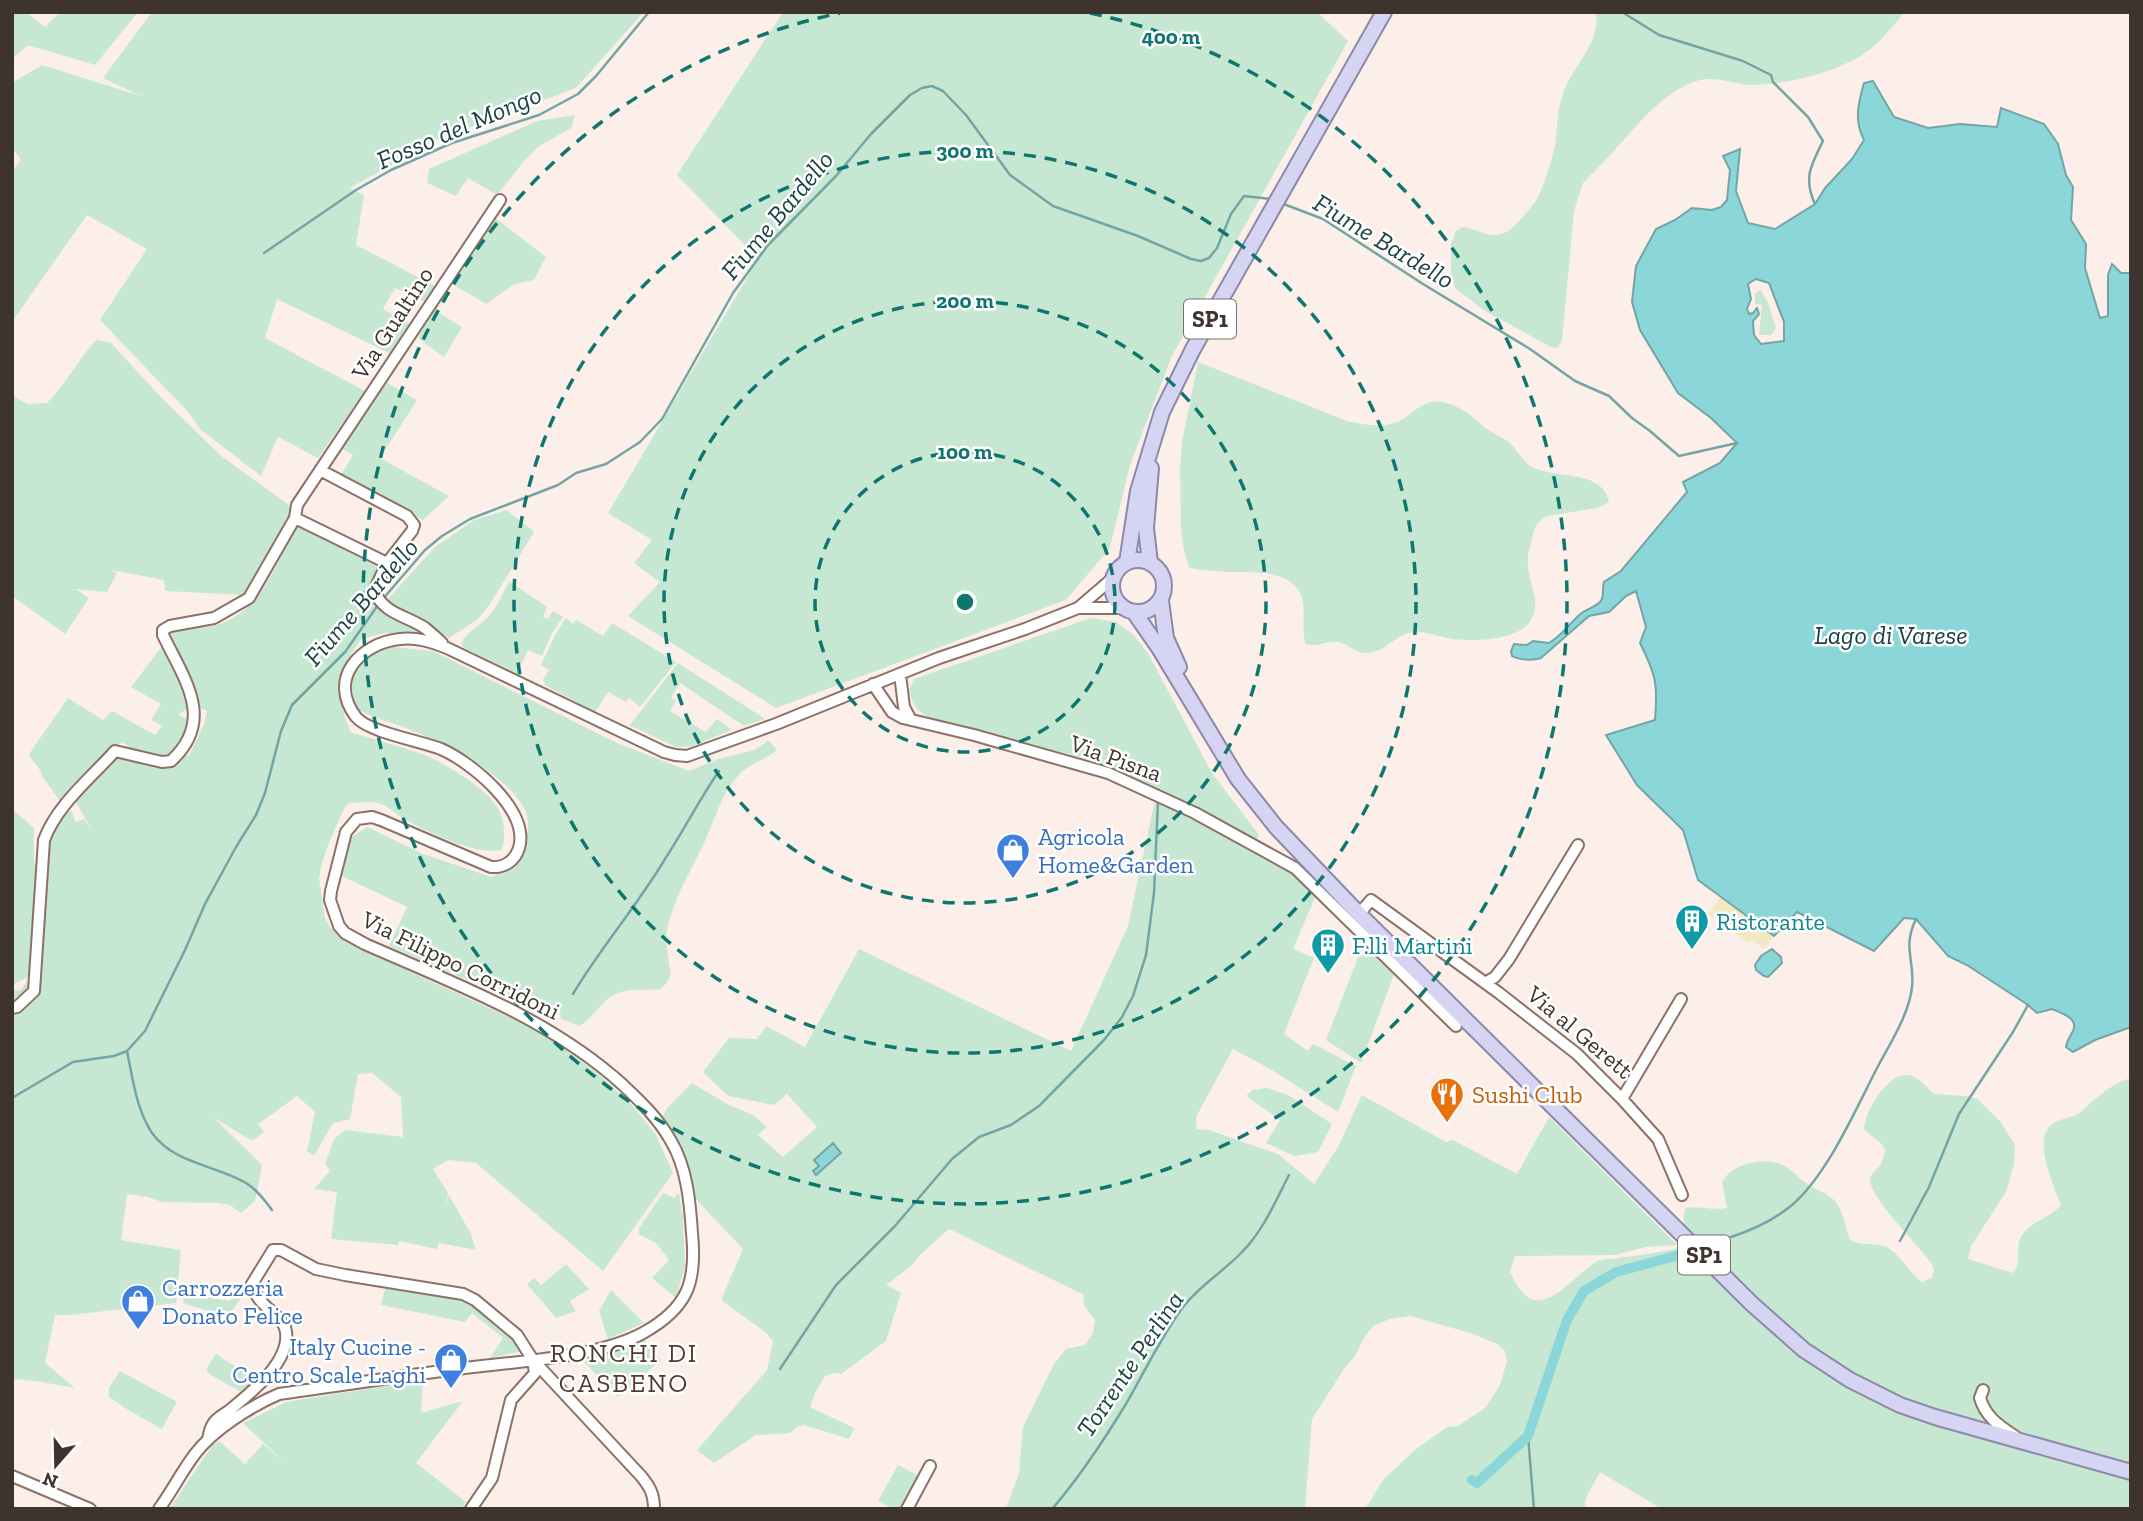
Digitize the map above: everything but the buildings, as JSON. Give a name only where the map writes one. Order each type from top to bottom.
[{"type":"main road","name":"SP1","points":[[1127,562],[1138,491],[1162,412],[1176,382],[1384,12]]},
{"type":"main road","name":"SP1","points":[[1153,439],[1146,528],[1150,563],[1164,579],[1161,601],[1166,638],[1202,719]]},
{"type":"main road","points":[[1113,578],[1118,569],[1127,562],[1139,560],[1150,563]]},
{"type":"main road","name":"SP1","points":[[1113,578],[1113,595],[1129,610],[1159,648],[1238,779],[1276,827],[1359,914],[1752,1304],[1804,1350],[1850,1380],[1899,1405],[2131,1472]]},
{"type":"main road","points":[[1129,610],[1149,610],[1161,601]]},
{"type":"street","name":"Via Gualtino","points":[[12,1008],[17,1007],[34,991],[44,841],[49,827],[62,807],[115,751],[162,762],[172,761],[188,742],[195,710],[193,698],[163,630],[170,626],[214,618],[249,598],[295,518],[297,505],[500,200]]},
{"type":"street","points":[[320,470],[407,516],[414,525],[387,563],[374,591],[387,608],[400,618],[423,627],[447,648]]},
{"type":"street","points":[[295,518],[387,563]]},
{"type":"street","name":"Via Filippo Corridoni","points":[[159,1509],[195,1453],[208,1440],[261,1402],[279,1394],[533,1360],[619,1344],[643,1333],[665,1318],[683,1301],[692,1278],[694,1252],[684,1173],[673,1143],[653,1113],[598,1062],[530,1018],[365,944],[345,933],[335,921],[330,900],[331,891],[346,832],[357,819],[372,817],[381,820],[491,867],[510,862],[518,850],[520,837],[517,819],[504,799],[478,773],[442,749],[366,725],[357,718],[345,690],[347,673],[359,656],[374,646],[403,638],[424,640],[447,648],[664,752],[687,756],[1078,608],[1113,578]]},
{"type":"street","name":"Via Filippo Corridoni","points":[[1078,608],[1129,610]]},
{"type":"street","points":[[900,674],[904,706],[911,720]]},
{"type":"street","name":"Via Pisna","points":[[873,684],[892,712],[911,720],[1108,773],[1195,813],[1295,868],[1456,1027]]},
{"type":"street","name":"Via al Gerett","points":[[1485,983],[1495,977],[1509,959],[1578,845]]},
{"type":"street","name":"Via al Gerett","points":[[1359,914],[1371,900],[1577,1054],[1622,1099],[1681,999]]},
{"type":"street","points":[[1622,1099],[1658,1139],[1682,1195]]},
{"type":"street","points":[[208,1440],[213,1423],[259,1386],[280,1359],[286,1332],[284,1325],[260,1303],[252,1284],[273,1250],[281,1250],[316,1269],[463,1294],[475,1300],[517,1335],[533,1360],[641,1476],[654,1497],[654,1509]]},
{"type":"street","points":[[471,1509],[492,1478],[511,1400],[535,1373],[533,1360]]},
{"type":"street","points":[[1983,1390],[1980,1398],[1990,1419],[2022,1441]]},
{"type":"street","points":[[907,1509],[930,1466]]},
{"type":"street","points":[[12,1476],[90,1509]]},
{"type":"green space","points":[[12,12],[26,12],[45,27],[60,12],[138,12],[95,65],[28,45],[12,59]]},
{"type":"green space","points":[[152,12],[642,14],[576,88],[438,139],[350,188],[364,195],[356,245],[435,286],[425,302],[395,288],[383,309],[412,325],[391,354],[277,299],[265,338],[365,391],[318,458],[278,437],[261,476],[201,430],[188,412],[100,320],[147,249],[87,215],[12,322],[12,171],[21,160],[12,147],[12,83],[42,65],[141,96],[103,78]]},
{"type":"green space","points":[[783,12],[1317,12],[1348,41],[1172,356],[1130,465],[1110,548],[1066,600],[776,708],[628,616],[660,582],[634,563],[652,540],[608,513],[758,259],[677,175]]},
{"type":"green space","points":[[1595,12],[1905,12],[1873,47],[1828,71],[1796,80],[1751,85],[1714,79],[1700,80],[1670,95],[1649,113],[1583,183],[1574,211],[1562,340],[1558,348],[1551,347],[1485,311],[1455,288],[1451,272],[1451,244],[1456,231],[1462,227],[1490,235],[1508,231],[1537,199],[1554,151],[1561,99],[1592,41]]},
{"type":"green space","points":[[575,115],[571,128],[538,147],[497,195],[468,178],[456,196],[427,183],[429,169],[537,121]]},
{"type":"green space","points":[[494,217],[546,257],[534,280],[515,284],[486,304],[451,283]]},
{"type":"green space","points":[[1761,290],[1776,328],[1771,335],[1759,335],[1762,305],[1755,304],[1755,293]]},
{"type":"green space","points":[[434,310],[462,327],[444,357],[418,338]]},
{"type":"green space","points":[[96,340],[111,343],[220,455],[293,508],[290,520],[245,595],[165,591],[164,580],[111,570],[117,573],[107,592],[76,589],[89,598],[65,634],[12,596],[12,395],[27,404],[47,403]]},
{"type":"green space","points":[[1198,362],[1347,421],[1389,424],[1401,420],[1428,403],[1454,405],[1507,441],[1532,467],[1598,484],[1609,502],[1597,508],[1548,516],[1538,523],[1528,561],[1535,608],[1529,623],[1523,629],[1504,636],[1471,640],[1421,632],[1409,633],[1380,650],[1367,653],[1338,642],[1306,644],[1303,601],[1296,587],[1289,581],[1271,574],[1189,567],[1181,527],[1180,470],[1182,442]]},
{"type":"green space","points":[[384,381],[417,400],[380,458],[449,496],[423,520],[341,475],[353,455],[340,448]]},
{"type":"green space","points":[[507,510],[534,532],[490,604],[477,620],[449,638],[426,623],[401,612],[387,600],[434,548],[474,520]]},
{"type":"green space","points":[[299,525],[372,559],[380,570],[368,592],[369,600],[394,620],[426,634],[385,633],[361,639],[346,664],[340,684],[343,709],[351,732],[419,753],[460,774],[489,797],[501,815],[504,827],[502,850],[479,850],[426,830],[381,804],[349,803],[330,840],[319,878],[325,918],[330,927],[338,935],[380,958],[528,1026],[562,1047],[628,1101],[655,1133],[673,1173],[603,1271],[476,1163],[448,1160],[433,1169],[448,1193],[445,1208],[449,1195],[471,1234],[476,1250],[439,1243],[437,1249],[399,1241],[398,1245],[331,1239],[337,1192],[314,1189],[330,1171],[325,1163],[335,1138],[345,1130],[403,1137],[401,1097],[372,1073],[358,1074],[350,1119],[333,1123],[314,1156],[307,1151],[315,1112],[297,1096],[258,1124],[264,1132],[252,1141],[213,1117],[262,1165],[255,1201],[241,1213],[230,1205],[219,1203],[162,1202],[127,1194],[121,1240],[181,1250],[176,1303],[55,1315],[45,1363],[75,1388],[12,1379],[12,991],[21,990],[30,976],[12,985],[12,809],[34,828],[34,863],[45,875],[50,833],[64,813],[72,811],[75,822],[84,819],[92,830],[74,799],[115,758],[124,756],[155,765],[163,755],[137,751],[123,742],[107,752],[65,801],[60,801],[29,754],[68,698],[103,720],[112,711],[155,735],[162,726],[151,720],[161,704],[131,687],[163,645],[189,694],[190,702],[186,710],[178,714],[191,722],[181,752],[189,756],[207,711],[199,708],[195,691],[169,640],[173,629],[211,626],[227,621],[241,612],[264,587]]},
{"type":"green space","points":[[509,581],[547,607],[543,617],[548,619],[553,611],[563,617],[542,656],[528,650],[517,674],[464,648],[461,644],[492,612]]},
{"type":"green space","points":[[566,618],[573,624],[576,620],[603,636],[612,623],[676,662],[640,707],[629,698],[626,702],[608,692],[595,712],[545,685],[543,679],[549,670],[541,665]]},
{"type":"green space","points":[[1091,618],[1116,622],[1133,634],[1149,655],[1212,773],[1259,835],[1255,841],[1099,763],[933,720],[920,711],[913,701],[909,691],[914,679]]},
{"type":"green space","points":[[392,647],[433,651],[615,742],[689,771],[718,759],[754,750],[769,740],[777,750],[744,770],[721,803],[670,919],[667,935],[671,974],[660,989],[619,993],[609,998],[580,1026],[561,1019],[559,1008],[503,993],[389,946],[407,907],[338,874],[347,840],[367,827],[423,854],[492,877],[517,857],[528,828],[526,811],[502,782],[487,771],[438,742],[371,716],[355,705],[351,693],[353,674],[357,667],[374,653]]},
{"type":"green space","points":[[678,663],[765,719],[744,726],[680,683],[671,698],[676,701],[670,711],[706,732],[717,719],[732,730],[692,746],[676,747],[629,726]]},
{"type":"green space","points":[[1155,800],[1288,870],[1316,895],[1293,949],[1314,958],[1284,1034],[1308,1051],[1313,1044],[1356,1066],[1338,1112],[1233,1049],[1196,1117],[1197,1129],[1209,1130],[1278,1154],[1314,1184],[1338,1147],[1362,1095],[1446,1142],[1453,1140],[1517,1174],[1549,1117],[1677,1245],[1646,1247],[1614,1255],[1515,1256],[1510,1272],[1523,1293],[1534,1300],[1553,1296],[1598,1261],[1684,1247],[1685,1208],[1727,1208],[1722,1182],[1740,1167],[1764,1161],[1784,1166],[1834,1200],[1842,1214],[1850,1240],[1890,1249],[1922,1282],[1932,1278],[1934,1269],[1931,1263],[1877,1198],[1870,1179],[1881,1163],[1885,1150],[1881,1143],[1864,1129],[1868,1113],[1884,1087],[1899,1076],[1907,1075],[1918,1079],[1934,1094],[1977,1099],[2000,1121],[2015,1145],[2014,1164],[2006,1192],[1971,1246],[1968,1259],[2013,1273],[2022,1235],[2030,1226],[2061,1205],[2046,1163],[2046,1131],[2052,1124],[2078,1114],[2111,1087],[2131,1078],[2131,1509],[1662,1509],[1600,1472],[1587,1495],[1584,1509],[1365,1509],[1383,1480],[1416,1449],[1447,1427],[1458,1426],[1485,1408],[1500,1385],[1507,1361],[1505,1351],[1497,1344],[1470,1333],[1411,1316],[1390,1319],[1373,1326],[1312,1419],[1305,1509],[1006,1509],[1019,1473],[1023,1427],[1054,1364],[1066,1349],[1085,1345],[1093,1333],[1095,1320],[1083,1304],[1084,1295],[949,1229],[912,1265],[886,1285],[901,1293],[886,1341],[841,1374],[825,1376],[816,1391],[810,1407],[854,1428],[849,1439],[804,1425],[790,1433],[756,1435],[714,1463],[697,1450],[767,1370],[773,1341],[765,1332],[721,1300],[743,1249],[693,1196],[681,1146],[663,1116],[667,1108],[692,1083],[729,1105],[753,1115],[767,1127],[758,1135],[783,1157],[817,1127],[787,1094],[774,1105],[728,1096],[703,1072],[729,1038],[757,1039],[766,1026],[805,1047],[859,949],[1071,1051],[1128,926]]},
{"type":"green space","points":[[1364,942],[1395,972],[1361,1063],[1326,1040]]},
{"type":"green space","points":[[1267,1088],[1288,1095],[1332,1124],[1318,1152],[1294,1156],[1266,1143],[1280,1120],[1246,1096],[1253,1090]]},
{"type":"green space","points":[[663,1193],[675,1198],[679,1194],[683,1217],[685,1267],[676,1298],[652,1278],[669,1260],[656,1243],[639,1234],[639,1228]]},
{"type":"green space","points":[[566,1264],[589,1289],[570,1301],[576,1311],[556,1318],[527,1284],[534,1278],[541,1285]]},
{"type":"green space","points":[[386,1284],[465,1297],[499,1320],[523,1351],[490,1358],[503,1338],[472,1313],[465,1322],[381,1305]]},
{"type":"green space","points":[[243,1286],[247,1289],[228,1317],[183,1303],[184,1294],[230,1301]]},
{"type":"green space","points":[[611,1290],[644,1323],[608,1339],[599,1311]]},
{"type":"green space","points":[[643,1339],[661,1360],[618,1397],[582,1360],[623,1348]]},
{"type":"green space","points":[[216,1354],[247,1374],[251,1382],[250,1388],[241,1392],[209,1374],[206,1369]]},
{"type":"green space","points":[[120,1371],[177,1402],[162,1429],[109,1397],[109,1388]]},
{"type":"green space","points":[[423,1380],[421,1413],[463,1401],[416,1463],[466,1502],[462,1509],[169,1509],[212,1446],[219,1441],[245,1464],[263,1444],[284,1462],[243,1423],[286,1402]]},
{"type":"green space","points":[[898,1465],[919,1476],[900,1509],[894,1509],[878,1501]]},
{"type":"sand","points":[[1721,896],[1774,936],[1764,949],[1752,940],[1749,943],[1708,914]]},
{"type":"water","name":"Lago di Varese","points":[[1873,81],[1894,117],[1928,128],[1960,124],[1997,127],[2001,108],[2044,124],[2058,144],[2066,175],[2073,187],[2071,220],[2086,244],[2085,268],[2100,318],[2108,316],[2108,275],[2112,264],[2121,273],[2131,273],[2131,1027],[2095,1040],[2073,1052],[2066,1047],[2074,1026],[2071,1019],[2052,1009],[2037,1013],[1967,965],[1948,956],[1916,919],[1904,918],[1874,951],[1797,912],[1774,936],[1698,880],[1683,830],[1637,785],[1606,735],[1655,720],[1655,680],[1640,643],[1646,627],[1636,591],[1626,596],[1609,612],[1589,616],[1541,658],[1526,660],[1512,656],[1514,644],[1527,645],[1533,641],[1549,643],[1583,612],[1599,603],[1603,597],[1604,582],[1621,571],[1687,492],[1683,482],[1720,463],[1737,443],[1711,418],[1678,393],[1640,330],[1632,302],[1636,266],[1656,229],[1692,208],[1712,210],[1721,207],[1727,200],[1730,170],[1723,156],[1740,149],[1736,191],[1748,223],[1775,229],[1815,204],[1864,140],[1858,112],[1864,83]],"holes":[[[1756,279],[1769,283],[1784,322],[1784,341],[1761,344],[1754,335],[1753,321],[1759,314],[1757,308],[1749,314],[1747,309],[1751,299],[1748,284]]]},
{"type":"water","points":[[1772,949],[1781,957],[1782,963],[1768,977],[1756,970],[1755,965],[1761,956]]},
{"type":"water","points":[[833,1143],[841,1153],[816,1175],[813,1171],[819,1166],[814,1160]]},
{"type":"waterway","name":"Fosso del Mongo","points":[[264,253],[356,190],[391,170],[452,143],[539,115],[578,94],[649,12]]},
{"type":"waterway","name":"Fosso del Mongo","points":[[1622,12],[1659,35],[1743,61],[1771,75],[1773,82],[1808,117],[1823,141],[1809,179],[1815,204]]},
{"type":"waterway","name":"Fiume Bardello","points":[[382,600],[425,550],[442,536],[470,519],[558,485],[576,473],[606,464],[640,442],[662,419],[733,293],[768,245],[836,176],[871,134],[910,95],[922,88],[932,86],[943,91],[966,115],[1010,175],[1053,206],[1138,236],[1191,259],[1201,261],[1209,258],[1217,248],[1231,214],[1244,196],[1271,199]]},
{"type":"waterway","name":"Fiume Bardello","points":[[1281,203],[1323,219],[1530,349],[1575,381],[1609,396],[1679,456],[1737,443]]},
{"type":"waterway","name":"Fiume Bardello","points":[[12,1098],[73,1062],[114,1056],[127,1051],[145,1031],[205,904],[256,815],[265,793],[281,731],[292,705],[345,652],[378,605]]},
{"type":"waterway","points":[[573,994],[654,876],[719,771]]},
{"type":"waterway","points":[[780,1369],[836,1285],[895,1226],[952,1159],[979,1137],[1011,1125],[1039,1106],[1104,1040],[1122,1017],[1133,996],[1146,955],[1154,893],[1158,801]]},
{"type":"waterway","points":[[1731,1237],[1763,1224],[1792,1205],[1817,1177],[1839,1142],[1907,1008],[1912,987],[1909,946],[1916,919]]},
{"type":"waterway","points":[[1900,1241],[1929,1187],[1959,1114],[2028,1005]]},
{"type":"waterway","points":[[127,1051],[142,1114],[161,1143],[184,1158],[246,1183],[272,1210]]},
{"type":"waterway","name":"Torrente Perlina","points":[[1052,1509],[1109,1431],[1183,1307],[1249,1244],[1268,1216],[1289,1175]]},
{"type":"waterway","points":[[1472,1480],[1477,1483],[1528,1436],[1567,1320],[1584,1291],[1616,1272],[1683,1254]]},
{"type":"waterway","points":[[1528,1436],[1534,1509]]},
{"type":"place","name":"Agricola Home&Garden","points":[[1013,880]]},
{"type":"place","name":"Ristorante","points":[[1692,951]]},
{"type":"place","name":"F.lli Martini","points":[[1328,975]]},
{"type":"place","name":"Sushi Club","points":[[1447,1124]]},
{"type":"place","name":"Carrozzeria Donato Felice","points":[[138,1331]]},
{"type":"place","name":"Italy Cucine - Centro Scale Laghi","points":[[451,1390]]},
{"type":"district","name":"RONCHI DI CASBENO","points":[[624,1368]]}]
